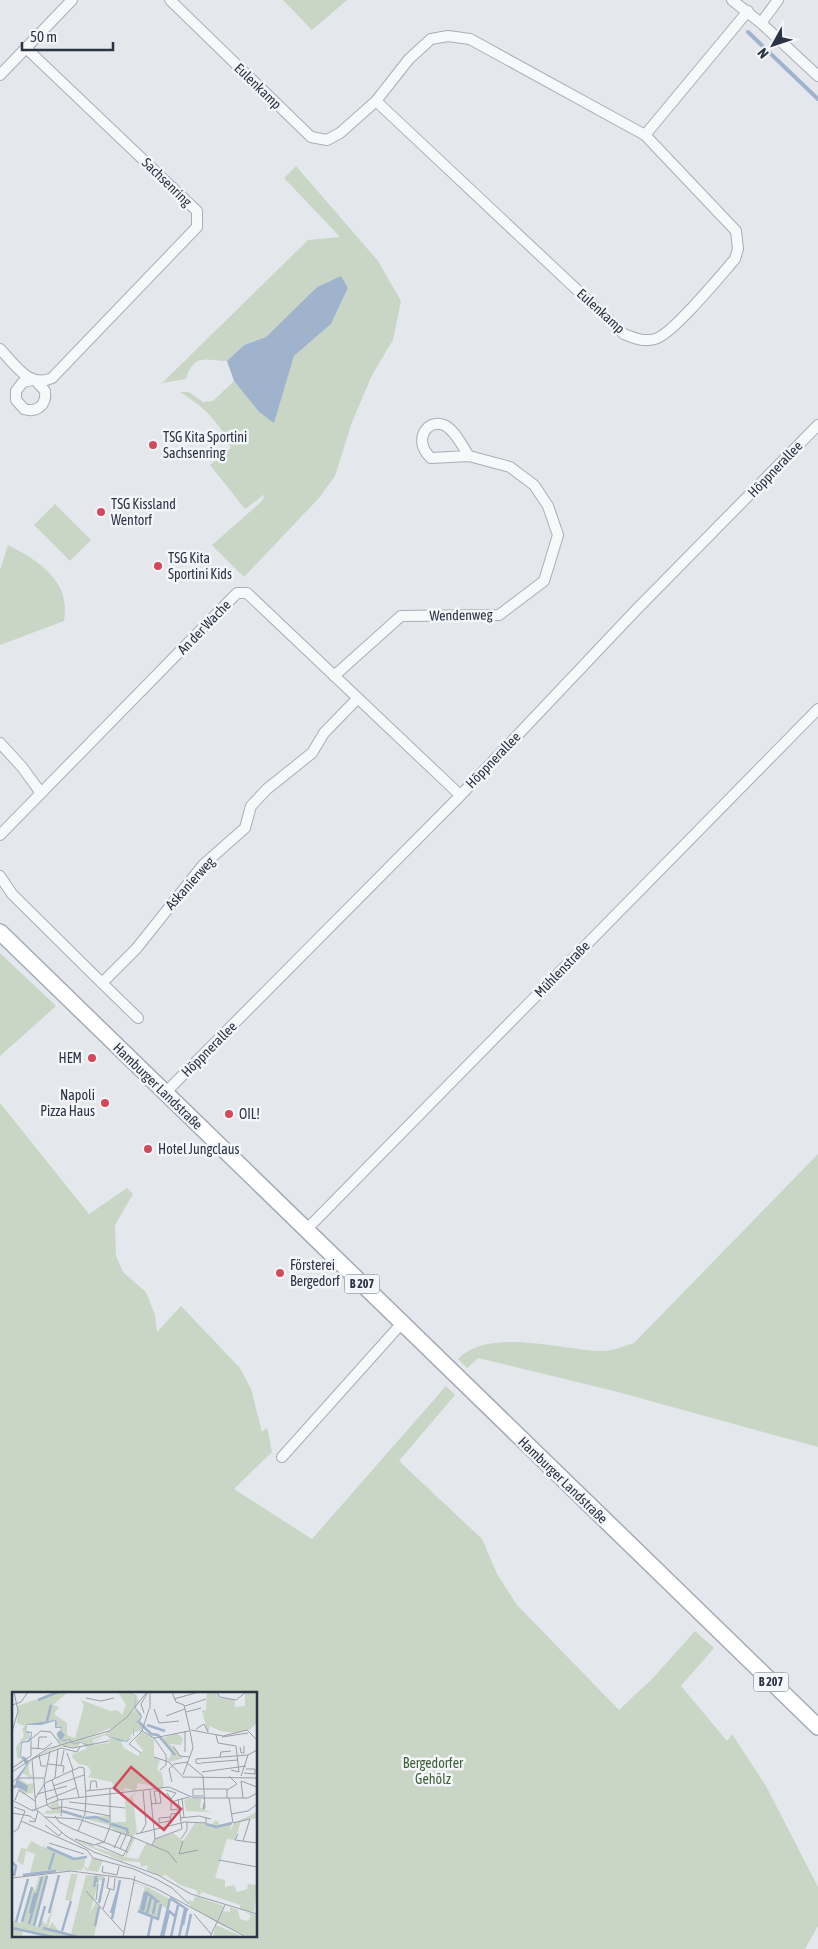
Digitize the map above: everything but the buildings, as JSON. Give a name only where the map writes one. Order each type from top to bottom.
[{"type":"main road","name":"Hamburger Landstraße","points":[[0,932],[818,1727]]},
{"type":"street","points":[[0,75],[72,0]]},
{"type":"street","name":"Eulenkamp","points":[[170,0],[311,137],[327,140],[340,133],[376,101],[414,54],[431,39],[448,36],[470,39],[645,135],[736,231],[738,248],[735,259],[674,326],[656,339],[638,340],[624,334],[376,101]]},
{"type":"street","points":[[732,0],[761,23],[818,76]]},
{"type":"street","points":[[761,23],[778,0]]},
{"type":"street","points":[[645,135],[748,12]]},
{"type":"street","name":"Sachsenring","points":[[0,349],[35,381],[52,378],[197,227],[197,211],[27,49]]},
{"type":"street","name":"Wendenweg","points":[[334,676],[400,616],[499,615],[544,580],[558,535],[548,506],[534,486],[510,467],[469,456],[431,458],[424,452],[421,444],[423,433],[427,428],[442,424],[452,431],[469,456]]},
{"type":"street","name":"Höppnerallee","points":[[165,1093],[460,795],[636,610],[818,425]]},
{"type":"street","name":"An der Wache","points":[[0,835],[237,593],[247,593],[460,795]]},
{"type":"street","name":"Askanierweg","points":[[102,983],[136,949],[203,865],[245,828],[251,806],[267,789],[312,753],[324,733],[358,698]]},
{"type":"street","name":"Mühlenstraße","points":[[306,1230],[818,709]]},
{"type":"street","points":[[0,742],[41,793]]},
{"type":"street","points":[[0,876],[12,894],[138,1018]]},
{"type":"street","points":[[282,1457],[402,1323]]},
{"type":"green space","points":[[283,0],[347,0],[312,30]]},
{"type":"green space","points":[[296,166],[378,261],[401,301],[393,340],[372,375],[352,422],[335,476],[319,498],[244,577],[212,545],[262,501],[265,494],[245,509],[210,465],[231,448],[226,438],[210,416],[180,392],[189,392],[203,402],[213,401],[234,381],[259,412],[274,422],[294,356],[331,324],[348,289],[341,276],[317,287],[266,337],[244,345],[227,361],[201,360],[193,365],[186,379],[162,383],[308,240],[340,237],[284,178]]},
{"type":"green space","points":[[55,504],[91,540],[70,561],[34,525]]},
{"type":"green space","points":[[8,545],[31,558],[50,574],[58,584],[63,594],[65,607],[64,621],[0,645],[0,570]]},
{"type":"green space","points":[[0,953],[56,1006],[0,1056]]},
{"type":"green space","name":"Bergedorfer Gehölz","points":[[0,1103],[89,1214],[127,1188],[133,1194],[115,1225],[116,1256],[123,1272],[146,1292],[155,1315],[157,1332],[181,1306],[240,1368],[251,1389],[262,1432],[267,1427],[272,1452],[234,1489],[312,1539],[446,1386],[455,1395],[399,1461],[482,1539],[497,1574],[517,1605],[619,1710],[654,1677],[695,1631],[714,1648],[681,1686],[727,1741],[732,1734],[766,1786],[818,1887],[818,1926],[805,1949],[0,1949]]},
{"type":"green space","points":[[818,1154],[818,1447],[614,1391],[478,1358],[467,1368],[458,1359],[471,1349],[488,1344],[506,1342],[604,1351],[634,1343]]},
{"type":"water","points":[[341,276],[348,288],[331,324],[294,356],[274,423],[259,412],[234,381],[227,361],[244,345],[266,337],[317,287]]},
{"type":"waterway","points":[[748,32],[818,99]]},
{"type":"place","name":"TSG Kita Sportini Sachsenring","points":[[153,445]]},
{"type":"place","name":"TSG Kissland Wentorf","points":[[101,512]]},
{"type":"place","name":"TSG Kita Sportini Kids","points":[[158,566]]},
{"type":"place","name":"HEM","points":[[92,1058]]},
{"type":"place","name":"Napoli Pizza Haus","points":[[105,1103]]},
{"type":"place","name":"OIL!","points":[[229,1114]]},
{"type":"place","name":"Hotel Jungclaus","points":[[148,1149]]},
{"type":"place","name":"Försterei Bergedorf","points":[[280,1273]]}]
